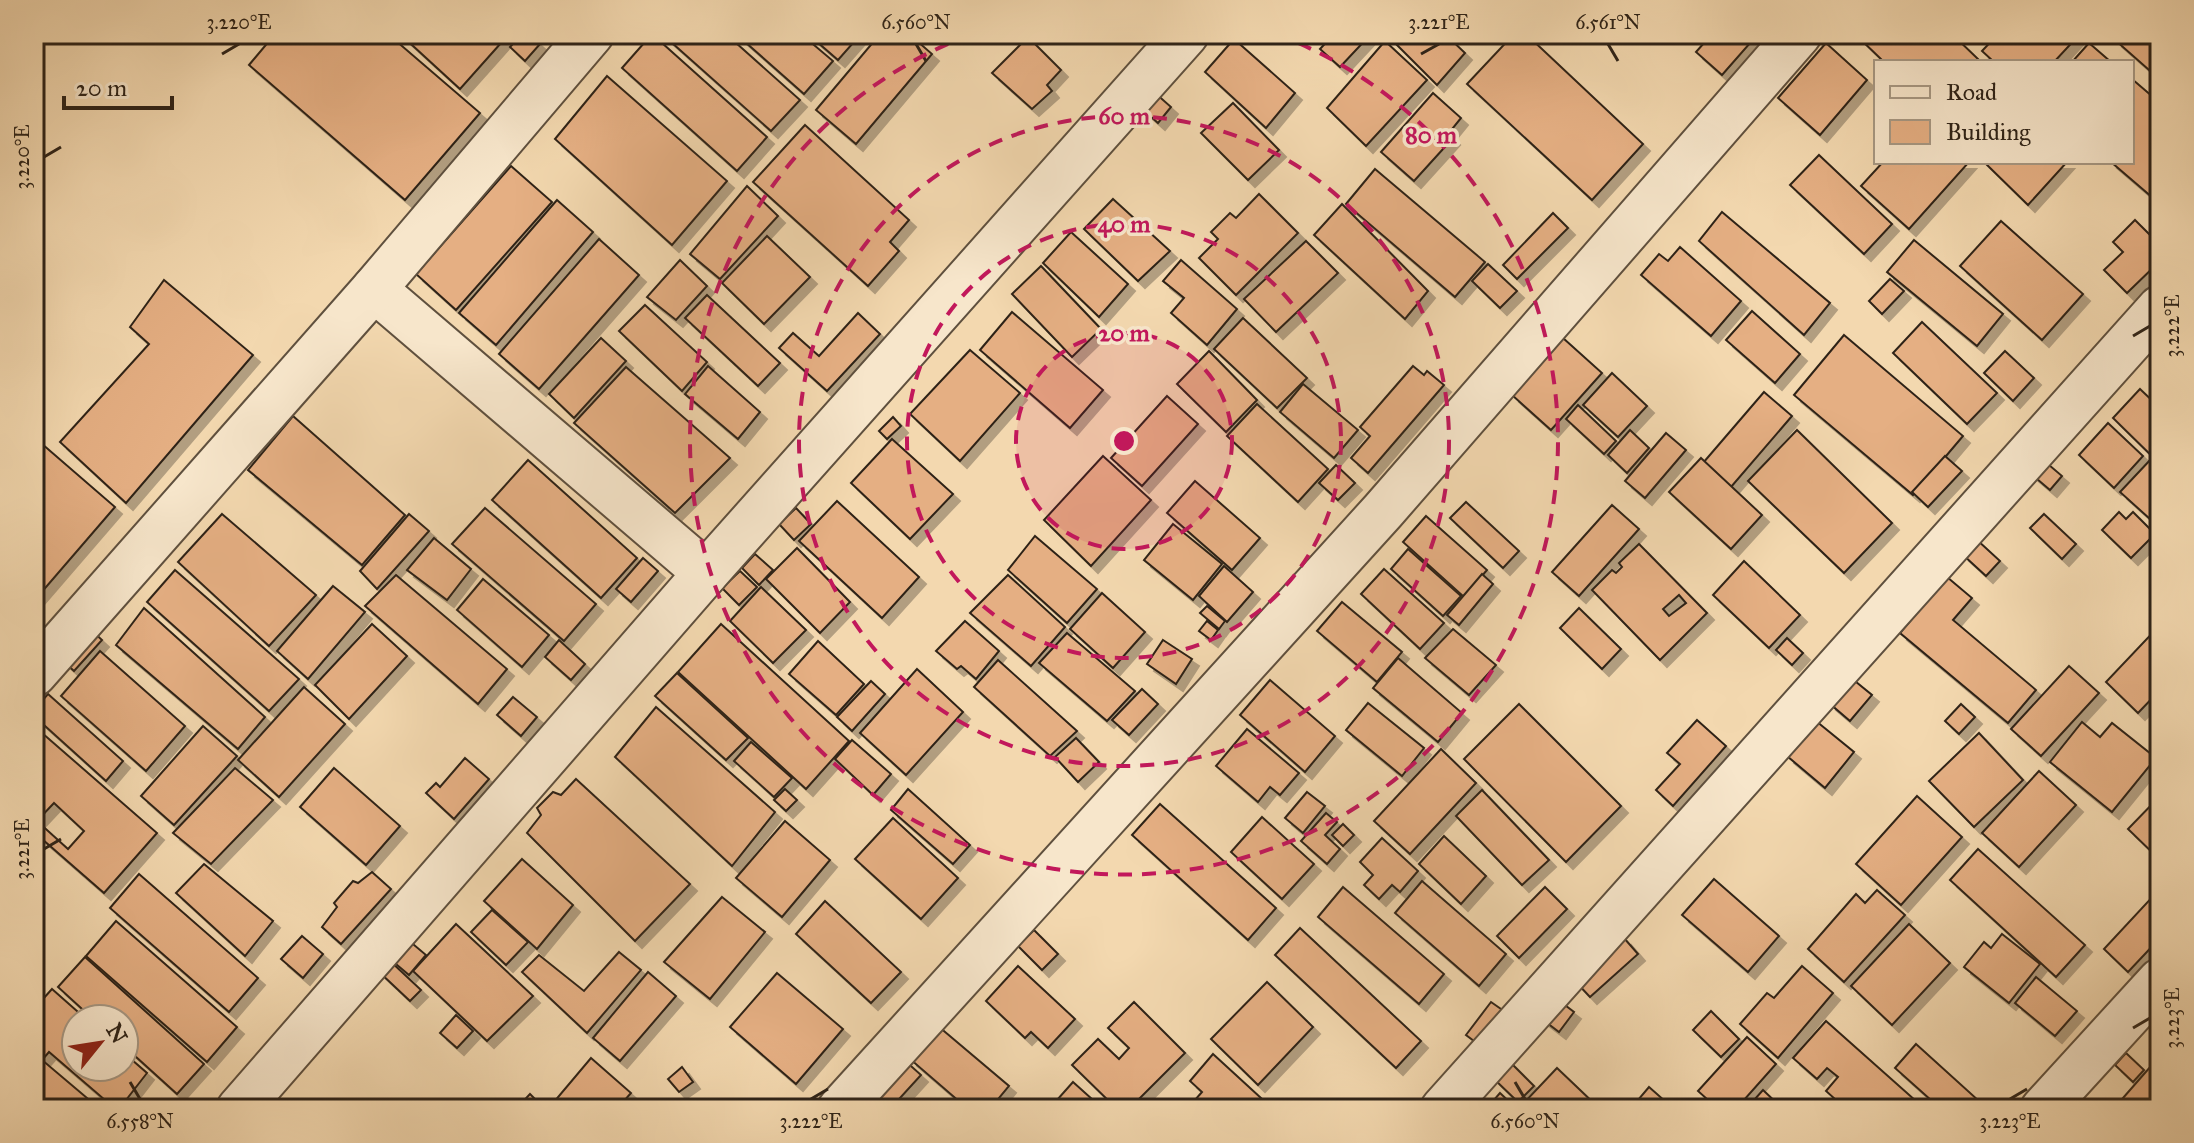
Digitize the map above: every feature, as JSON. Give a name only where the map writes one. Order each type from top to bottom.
[{"type":"street","points":[[34,674],[374,289],[591,34]]},
{"type":"street","points":[[239,1109],[706,573],[1186,34]]},
{"type":"street","points":[[840,1109],[1383,511],[1799,34]]},
{"type":"street","points":[[374,289],[706,573]]},
{"type":"street","points":[[1443,1109],[2160,308]]},
{"type":"street","points":[[2043,1109],[2160,981]]},
{"type":"building","points":[[275,34],[388,34],[480,113],[405,200],[249,65]]},
{"type":"building","points":[[400,34],[509,34],[460,89]]},
{"type":"building","points":[[522,34],[529,34],[540,44],[525,61],[510,47]]},
{"type":"building","points":[[652,34],[767,137],[737,171],[622,68]]},
{"type":"building","points":[[662,34],[726,34],[800,100],[771,131]]},
{"type":"building","points":[[736,34],[801,34],[833,61],[804,94]]},
{"type":"building","points":[[808,34],[861,34],[838,60]]},
{"type":"building","points":[[880,34],[909,34],[932,54],[856,144],[816,110]]},
{"type":"building","points":[[1334,34],[1371,34],[1340,67],[1320,49]]},
{"type":"building","points":[[1386,34],[1445,34],[1465,53],[1437,85]]},
{"type":"building","points":[[1514,34],[1526,34],[1643,144],[1592,200],[1467,84]]},
{"type":"building","points":[[1712,34],[1758,34],[1722,75],[1696,52]]},
{"type":"building","points":[[1855,34],[1952,34],[1979,60],[1882,60]]},
{"type":"building","points":[[1998,34],[2080,34],[2056,60],[1992,60],[1982,51]]},
{"type":"building","points":[[2121,34],[2160,36],[2157,77],[2115,40]]},
{"type":"building","points":[[1028,37],[1061,70],[1047,85],[1052,91],[1032,109],[992,73]]},
{"type":"building","points":[[1234,39],[1295,93],[1266,128],[1205,72]]},
{"type":"building","points":[[1385,41],[1427,80],[1366,146],[1327,108]]},
{"type":"building","points":[[1826,43],[1867,80],[1820,135],[1778,98]]},
{"type":"building","points":[[2089,43],[2109,60],[2074,60]]},
{"type":"building","points":[[607,76],[727,181],[672,245],[555,139]]},
{"type":"building","points":[[2134,81],[2160,103],[2160,204],[2113,164],[2134,164]]},
{"type":"building","points":[[1154,92],[1171,107],[1158,123],[1141,108]]},
{"type":"building","points":[[1433,93],[1461,118],[1448,134],[1453,138],[1414,181],[1381,152]]},
{"type":"building","points":[[1233,103],[1279,150],[1248,180],[1201,133]]},
{"type":"building","points":[[805,125],[909,220],[890,242],[899,251],[868,286],[753,182]]},
{"type":"building","points":[[1819,155],[1892,224],[1864,254],[1790,185]]},
{"type":"building","points":[[1881,164],[1967,164],[1909,229],[1861,186]]},
{"type":"building","points":[[1986,164],[2065,164],[2028,205]]},
{"type":"building","points":[[511,166],[552,202],[456,310],[416,274]]},
{"type":"building","points":[[1375,169],[1485,262],[1455,297],[1346,204]]},
{"type":"building","points":[[747,186],[778,216],[720,279],[690,254]]},
{"type":"building","points":[[1259,194],[1298,233],[1236,295],[1199,258],[1218,239],[1211,232],[1230,213],[1236,218]]},
{"type":"building","points":[[1113,199],[1170,251],[1138,281],[1084,229]]},
{"type":"building","points":[[557,200],[593,232],[496,345],[459,313]]},
{"type":"building","points":[[1342,204],[1428,291],[1405,319],[1314,235]]},
{"type":"building","points":[[1722,212],[1830,303],[1804,335],[1699,241]]},
{"type":"building","points":[[1553,213],[1568,228],[1517,279],[1503,265]]},
{"type":"building","points":[[2135,220],[2160,245],[2160,261],[2127,293],[2104,270],[2123,252],[2113,242]]},
{"type":"building","points":[[2001,221],[2083,294],[2042,340],[1960,266]]},
{"type":"building","points":[[1071,232],[1128,284],[1099,317],[1043,263]]},
{"type":"building","points":[[767,236],[810,277],[764,324],[722,283]]},
{"type":"building","points":[[599,239],[639,275],[539,389],[499,354]]},
{"type":"building","points":[[1914,240],[2003,314],[1977,346],[1887,272]]},
{"type":"building","points":[[1306,241],[1338,273],[1276,332],[1244,299]]},
{"type":"building","points":[[1680,247],[1741,301],[1711,336],[1641,275],[1659,254],[1668,261]]},
{"type":"building","points":[[680,260],[707,286],[676,320],[647,297]]},
{"type":"building","points":[[1181,260],[1237,309],[1207,345],[1171,313],[1184,298],[1163,281]]},
{"type":"building","points":[[1488,264],[1517,291],[1500,308],[1472,281]]},
{"type":"building","points":[[1041,266],[1101,329],[1072,357],[1012,294]]},
{"type":"building","points":[[1890,279],[1904,291],[1882,314],[1869,301]]},
{"type":"building","points":[[164,280],[253,355],[126,503],[60,442],[149,344],[130,327]]},
{"type":"building","points":[[707,295],[780,363],[758,386],[685,318]]},
{"type":"building","points":[[645,305],[707,362],[682,391],[619,331]]},
{"type":"building","points":[[1752,311],[1800,354],[1775,383],[1726,340]]},
{"type":"building","points":[[1012,312],[1103,390],[1070,428],[980,350]]},
{"type":"building","points":[[858,313],[880,334],[827,391],[779,348],[793,333],[819,356]]},
{"type":"building","points":[[1243,318],[1307,378],[1277,408],[1214,349]]},
{"type":"building","points":[[1922,322],[1997,393],[1967,424],[1893,353]]},
{"type":"building","points":[[1844,335],[1963,436],[1913,495],[1794,395]]},
{"type":"building","points":[[601,338],[626,361],[574,418],[549,394]]},
{"type":"building","points":[[1563,338],[1602,373],[1551,430],[1512,395]]},
{"type":"building","points":[[970,350],[1020,393],[960,461],[910,414]]},
{"type":"building","points":[[1209,351],[1257,400],[1226,432],[1177,384]]},
{"type":"building","points":[[2005,351],[2034,378],[2013,401],[1984,373]]},
{"type":"building","points":[[708,366],[760,412],[738,439],[685,394]]},
{"type":"building","points":[[1413,366],[1424,375],[1427,371],[1444,385],[1368,473],[1351,458],[1370,436],[1360,427]]},
{"type":"building","points":[[626,367],[730,458],[675,513],[574,423]]},
{"type":"building","points":[[1612,373],[1647,406],[1618,437],[1583,405]]},
{"type":"building","points":[[1303,384],[1358,430],[1334,458],[1280,412]]},
{"type":"building","points":[[2140,389],[2160,408],[2160,464],[2113,418]]},
{"type":"building","points":[[1764,392],[1792,416],[1731,487],[1703,463]]},
{"type":"building","points":[[1167,396],[1198,424],[1142,486],[1111,458]]},
{"type":"building","points":[[1257,404],[1328,469],[1298,502],[1227,436]]},
{"type":"building","points":[[1578,405],[1616,441],[1604,454],[1566,419]]},
{"type":"building","points":[[293,416],[405,515],[362,565],[248,470]]},
{"type":"building","points":[[893,417],[901,426],[887,439],[879,431]]},
{"type":"building","points":[[2108,423],[2143,456],[2114,488],[2079,455]]},
{"type":"building","points":[[1630,430],[1649,448],[1627,473],[1608,455]]},
{"type":"building","points":[[1797,430],[1892,523],[1844,573],[1748,481]]},
{"type":"building","points":[[1666,433],[1686,450],[1645,498],[1625,481]]},
{"type":"building","points":[[34,437],[115,507],[34,601]]},
{"type":"building","points":[[892,439],[953,494],[910,539],[851,483]]},
{"type":"building","points":[[1103,456],[1151,500],[1091,566],[1044,520]]},
{"type":"building","points":[[1945,456],[1962,471],[1928,507],[1912,492]]},
{"type":"building","points":[[1701,458],[1762,515],[1731,549],[1669,492]]},
{"type":"building","points":[[2152,458],[2160,465],[2160,528],[2120,492]]},
{"type":"building","points":[[2042,459],[2062,476],[2050,490],[2030,473]]},
{"type":"building","points":[[528,460],[637,558],[601,598],[492,500]]},
{"type":"building","points":[[1336,465],[1355,483],[1338,500],[1319,483]]},
{"type":"building","points":[[1195,481],[1260,538],[1232,570],[1167,513]]},
{"type":"building","points":[[837,501],[919,577],[882,618],[799,541]]},
{"type":"building","points":[[1466,502],[1519,551],[1503,568],[1450,518]]},
{"type":"building","points":[[1612,505],[1639,529],[1579,596],[1552,572]]},
{"type":"building","points":[[485,508],[596,604],[564,641],[452,544]]},
{"type":"building","points":[[796,508],[811,524],[794,540],[779,524]]},
{"type":"building","points":[[2119,512],[2126,519],[2133,512],[2155,534],[2131,558],[2102,530]]},
{"type":"building","points":[[222,514],[316,595],[269,646],[178,562]]},
{"type":"building","points":[[409,514],[429,531],[377,589],[360,571]]},
{"type":"building","points":[[2044,514],[2076,544],[2062,559],[2030,528]]},
{"type":"building","points":[[1426,516],[1487,570],[1464,597],[1403,542]]},
{"type":"building","points":[[1173,524],[1222,564],[1193,600],[1144,560]]},
{"type":"building","points":[[1035,536],[1097,589],[1067,623],[1008,570]]},
{"type":"building","points":[[434,538],[471,569],[447,600],[407,570]]},
{"type":"building","points":[[1976,539],[2000,561],[1986,576],[1962,554]]},
{"type":"building","points":[[1639,544],[1707,613],[1660,660],[1592,590],[1612,570],[1616,573],[1622,567],[1619,563]],"holes":[[[1679,595],[1686,603],[1669,616],[1663,609]]]},
{"type":"building","points":[[797,548],[850,602],[820,633],[766,579]]},
{"type":"building","points":[[1408,549],[1461,596],[1443,616],[1391,569]]},
{"type":"building","points":[[755,554],[773,570],[759,585],[742,568]]},
{"type":"building","points":[[643,558],[658,571],[631,602],[616,589]]},
{"type":"building","points":[[1744,561],[1800,615],[1769,648],[1713,595]]},
{"type":"building","points":[[1224,566],[1253,592],[1227,622],[1199,596]]},
{"type":"building","points":[[1384,569],[1444,623],[1420,649],[1361,594]]},
{"type":"building","points":[[175,570],[299,679],[269,711],[147,602]]},
{"type":"building","points":[[740,571],[757,587],[739,605],[722,588]]},
{"type":"building","points":[[1482,574],[1493,584],[1459,625],[1447,615]]},
{"type":"building","points":[[396,575],[507,669],[478,704],[365,606]]},
{"type":"building","points":[[1008,575],[1065,627],[1031,666],[970,613]]},
{"type":"building","points":[[1947,577],[1972,598],[1953,620],[2036,690],[2008,723],[1900,633]]},
{"type":"building","points":[[483,579],[549,635],[522,667],[457,610]]},
{"type":"building","points":[[333,586],[365,612],[308,679],[277,651]]},
{"type":"building","points":[[761,587],[806,630],[773,663],[730,621]]},
{"type":"building","points":[[1102,593],[1145,632],[1113,668],[1070,629]]},
{"type":"building","points":[[1342,602],[1402,652],[1377,682],[1317,631]]},
{"type":"building","points":[[1207,606],[1225,621],[1219,629],[1200,613]]},
{"type":"building","points":[[144,608],[265,717],[238,749],[116,645]]},
{"type":"building","points":[[1579,608],[1621,649],[1602,669],[1560,628]]},
{"type":"building","points":[[965,621],[999,651],[976,679],[961,666],[957,669],[936,651]]},
{"type":"building","points":[[1207,621],[1218,630],[1211,640],[1199,631]]},
{"type":"building","points":[[372,624],[407,656],[349,719],[315,685]]},
{"type":"building","points":[[721,624],[849,741],[806,789],[678,672]]},
{"type":"building","points":[[2160,625],[2160,690],[2138,713],[2106,682]]},
{"type":"building","points":[[90,629],[102,640],[74,671],[62,660]]},
{"type":"building","points":[[1453,629],[1496,665],[1469,695],[1425,658]]},
{"type":"building","points":[[1067,633],[1135,691],[1107,721],[1039,663]]},
{"type":"building","points":[[1787,638],[1803,653],[1792,665],[1776,650]]},
{"type":"building","points":[[559,640],[585,664],[571,680],[545,657]]},
{"type":"building","points":[[1163,640],[1192,659],[1176,684],[1147,664]]},
{"type":"building","points":[[818,641],[864,684],[836,715],[789,674]]},
{"type":"building","points":[[100,651],[185,726],[146,771],[61,696]]},
{"type":"building","points":[[1398,658],[1462,713],[1438,742],[1373,688]]},
{"type":"building","points":[[998,660],[1077,731],[1050,756],[974,687]]},
{"type":"building","points":[[2069,666],[2099,693],[2041,756],[2011,729]]},
{"type":"building","points":[[917,669],[963,712],[906,775],[860,733]]},
{"type":"building","points":[[677,673],[748,738],[726,760],[655,696]]},
{"type":"building","points":[[1850,677],[1872,695],[1850,721],[1829,703]]},
{"type":"building","points":[[1270,680],[1335,736],[1305,772],[1240,715]]},
{"type":"building","points":[[871,681],[885,694],[852,731],[837,717]]},
{"type":"building","points":[[304,687],[345,724],[279,797],[238,760]]},
{"type":"building","points":[[1142,689],[1158,704],[1129,735],[1112,720]]},
{"type":"building","points":[[48,694],[123,761],[106,781],[34,716],[34,710]]},
{"type":"building","points":[[513,697],[537,717],[521,736],[497,715]]},
{"type":"building","points":[[1368,703],[1424,748],[1402,776],[1346,730]]},
{"type":"building","points":[[1519,704],[1621,806],[1566,862],[1464,759]]},
{"type":"building","points":[[1961,704],[1975,717],[1959,734],[1945,721]]},
{"type":"building","points":[[656,707],[775,812],[732,866],[615,757]]},
{"type":"building","points":[[1697,720],[1726,746],[1673,806],[1656,790],[1680,764],[1667,753]]},
{"type":"building","points":[[1816,721],[1854,752],[1825,788],[1787,756]]},
{"type":"building","points":[[2082,722],[2100,737],[2112,723],[2156,758],[2112,812],[2050,762]]},
{"type":"building","points":[[34,726],[157,833],[104,893],[34,832]],"holes":[[[54,803],[84,831],[68,849],[37,821]]]},
{"type":"building","points":[[203,726],[237,756],[174,825],[141,796]]},
{"type":"building","points":[[1247,729],[1299,773],[1280,795],[1270,787],[1258,802],[1216,766]]},
{"type":"building","points":[[1979,733],[2023,780],[1974,827],[1929,781]]},
{"type":"building","points":[[1076,738],[1099,762],[1078,782],[1055,757]]},
{"type":"building","points":[[852,740],[891,774],[873,795],[835,759]]},
{"type":"building","points":[[751,742],[792,778],[774,797],[734,761]]},
{"type":"building","points":[[1441,749],[1476,783],[1410,854],[1374,821]]},
{"type":"building","points":[[465,758],[489,779],[454,819],[426,793],[436,783],[440,787]]},
{"type":"building","points":[[235,768],[273,800],[211,864],[173,833]]},
{"type":"building","points":[[334,768],[400,826],[366,865],[300,807]]},
{"type":"building","points":[[2039,771],[2076,805],[2019,867],[1982,833]]},
{"type":"building","points":[[576,779],[690,884],[635,941],[527,833],[541,815],[537,808],[553,792],[561,795]]},
{"type":"building","points":[[785,789],[797,800],[786,811],[774,800]]},
{"type":"building","points":[[908,789],[970,845],[953,864],[891,810]]},
{"type":"building","points":[[1482,790],[1549,860],[1522,885],[1456,816]]},
{"type":"building","points":[[1307,792],[1325,806],[1303,833],[1285,818]]},
{"type":"building","points":[[1917,796],[1962,837],[1901,905],[1856,864]]},
{"type":"building","points":[[2160,796],[2160,860],[2128,829]]},
{"type":"building","points":[[1160,804],[1276,908],[1248,940],[1132,835]]},
{"type":"building","points":[[1326,813],[1337,822],[1325,835],[1340,849],[1327,864],[1301,841]]},
{"type":"building","points":[[1262,817],[1314,864],[1282,899],[1231,852]]},
{"type":"building","points":[[893,818],[958,878],[921,919],[855,859]]},
{"type":"building","points":[[785,821],[830,860],[782,917],[736,878]]},
{"type":"building","points":[[1343,824],[1354,835],[1343,846],[1332,835]]},
{"type":"building","points":[[1444,836],[1486,876],[1461,904],[1419,864]]},
{"type":"building","points":[[1382,838],[1418,871],[1400,892],[1392,885],[1379,899],[1364,885],[1373,875],[1360,862]]},
{"type":"building","points":[[1978,849],[2085,945],[2056,977],[1950,880]]},
{"type":"building","points":[[522,859],[573,905],[537,949],[484,901]]},
{"type":"building","points":[[204,864],[273,921],[245,956],[176,893]]},
{"type":"building","points":[[372,872],[391,889],[341,944],[322,927],[337,907],[334,903],[353,881],[358,883]]},
{"type":"building","points":[[139,874],[258,978],[229,1012],[110,908]]},
{"type":"building","points":[[1714,879],[1779,936],[1748,972],[1682,915]]},
{"type":"building","points":[[1422,881],[1506,954],[1479,986],[1395,913]]},
{"type":"building","points":[[1343,887],[1444,974],[1419,1004],[1318,917]]},
{"type":"building","points":[[1545,887],[1567,909],[1519,958],[1497,936]]},
{"type":"building","points":[[1877,890],[1905,915],[1844,982],[1808,949],[1856,894],[1865,903]]},
{"type":"building","points":[[2156,893],[2160,896],[2160,938],[2128,972],[2104,949]]},
{"type":"building","points":[[722,897],[765,932],[710,999],[664,962]]},
{"type":"building","points":[[825,901],[901,972],[871,1003],[796,934]]},
{"type":"building","points":[[492,910],[528,942],[506,965],[471,932]]},
{"type":"building","points":[[116,921],[237,1027],[207,1062],[86,956]]},
{"type":"building","points":[[456,924],[533,996],[487,1041],[413,971]]},
{"type":"building","points":[[1909,924],[1950,963],[1892,1025],[1851,986]]},
{"type":"building","points":[[1300,928],[1421,1041],[1396,1068],[1275,955]]},
{"type":"building","points":[[1034,930],[1058,954],[1042,970],[1018,946]]},
{"type":"building","points":[[2002,934],[2040,964],[2009,1003],[1964,967],[1984,942],[1991,948]]},
{"type":"building","points":[[302,936],[323,954],[303,978],[281,959]]},
{"type":"building","points":[[1624,938],[1638,954],[1590,997],[1575,981]]},
{"type":"building","points":[[407,939],[426,955],[409,975],[390,959]]},
{"type":"building","points":[[619,952],[641,970],[587,1033],[522,972],[539,955],[584,991]]},
{"type":"building","points":[[85,957],[136,1003],[76,1003],[58,987]]},
{"type":"building","points":[[388,959],[421,990],[410,1001],[377,970]]},
{"type":"building","points":[[1018,966],[1075,1019],[1048,1048],[1031,1032],[1025,1038],[986,1001]]},
{"type":"building","points":[[1802,966],[1833,993],[1778,1058],[1740,1024],[1767,993],[1774,998]]},
{"type":"building","points":[[648,972],[676,996],[620,1061],[593,1038]]},
{"type":"building","points":[[777,973],[843,1029],[796,1084],[730,1027]]},
{"type":"building","points":[[2036,977],[2077,1011],[2055,1036],[2015,1003]]},
{"type":"building","points":[[1267,982],[1313,1027],[1258,1085],[1211,1039]]},
{"type":"building","points":[[52,989],[68,1003],[60,1003],[60,1061],[49,1052],[42,1060],[60,1075],[60,1083],[69,1083],[100,1109],[34,1109],[34,1009]]},
{"type":"building","points":[[1553,996],[1574,1012],[1559,1032],[1538,1016]]},
{"type":"building","points":[[1134,1002],[1185,1053],[1129,1109],[1117,1109],[1072,1065],[1098,1039],[1119,1059],[1129,1048],[1108,1028]]},
{"type":"building","points":[[1491,1002],[1511,1016],[1486,1050],[1466,1035]]},
{"type":"building","points":[[140,1006],[204,1064],[177,1094],[140,1060]]},
{"type":"building","points":[[1711,1011],[1739,1039],[1721,1057],[1693,1030]]},
{"type":"building","points":[[456,1015],[473,1031],[457,1048],[440,1033]]},
{"type":"building","points":[[1826,1021],[1925,1109],[1846,1109],[1826,1091],[1838,1077],[1827,1068],[1817,1079],[1793,1058]]},
{"type":"building","points":[[938,1026],[1009,1086],[990,1109],[968,1109],[910,1059]]},
{"type":"building","points":[[1747,1037],[1776,1064],[1736,1109],[1718,1109],[1698,1091]]},
{"type":"building","points":[[1916,1044],[1979,1101],[1972,1109],[1941,1109],[1895,1068]]},
{"type":"building","points":[[2126,1053],[2144,1070],[2133,1082],[2115,1065]]},
{"type":"building","points":[[1213,1054],[1273,1109],[1187,1109],[1202,1092],[1190,1081]]},
{"type":"building","points":[[591,1058],[631,1093],[617,1109],[548,1109]]},
{"type":"building","points":[[902,1058],[921,1075],[890,1109],[856,1109]]},
{"type":"building","points":[[1509,1061],[1534,1086],[1518,1102],[1493,1078]]},
{"type":"building","points":[[2151,1066],[2160,1075],[2160,1109],[2135,1109],[2123,1098]]},
{"type":"building","points":[[140,1067],[147,1073],[140,1082]]},
{"type":"building","points":[[682,1067],[693,1082],[679,1092],[668,1079]]},
{"type":"building","points":[[1557,1068],[1600,1109],[1520,1107]]},
{"type":"building","points":[[1073,1082],[1103,1109],[1049,1109]]},
{"type":"building","points":[[85,1083],[139,1083],[119,1109],[109,1109],[112,1106]]},
{"type":"building","points":[[1649,1087],[1674,1109],[1632,1107]]},
{"type":"building","points":[[1763,1090],[1783,1109],[1746,1109]]},
{"type":"building","points":[[1500,1093],[1517,1109],[1486,1109]]},
{"type":"building","points":[[530,1094],[541,1105],[538,1109],[516,1109]]}]
